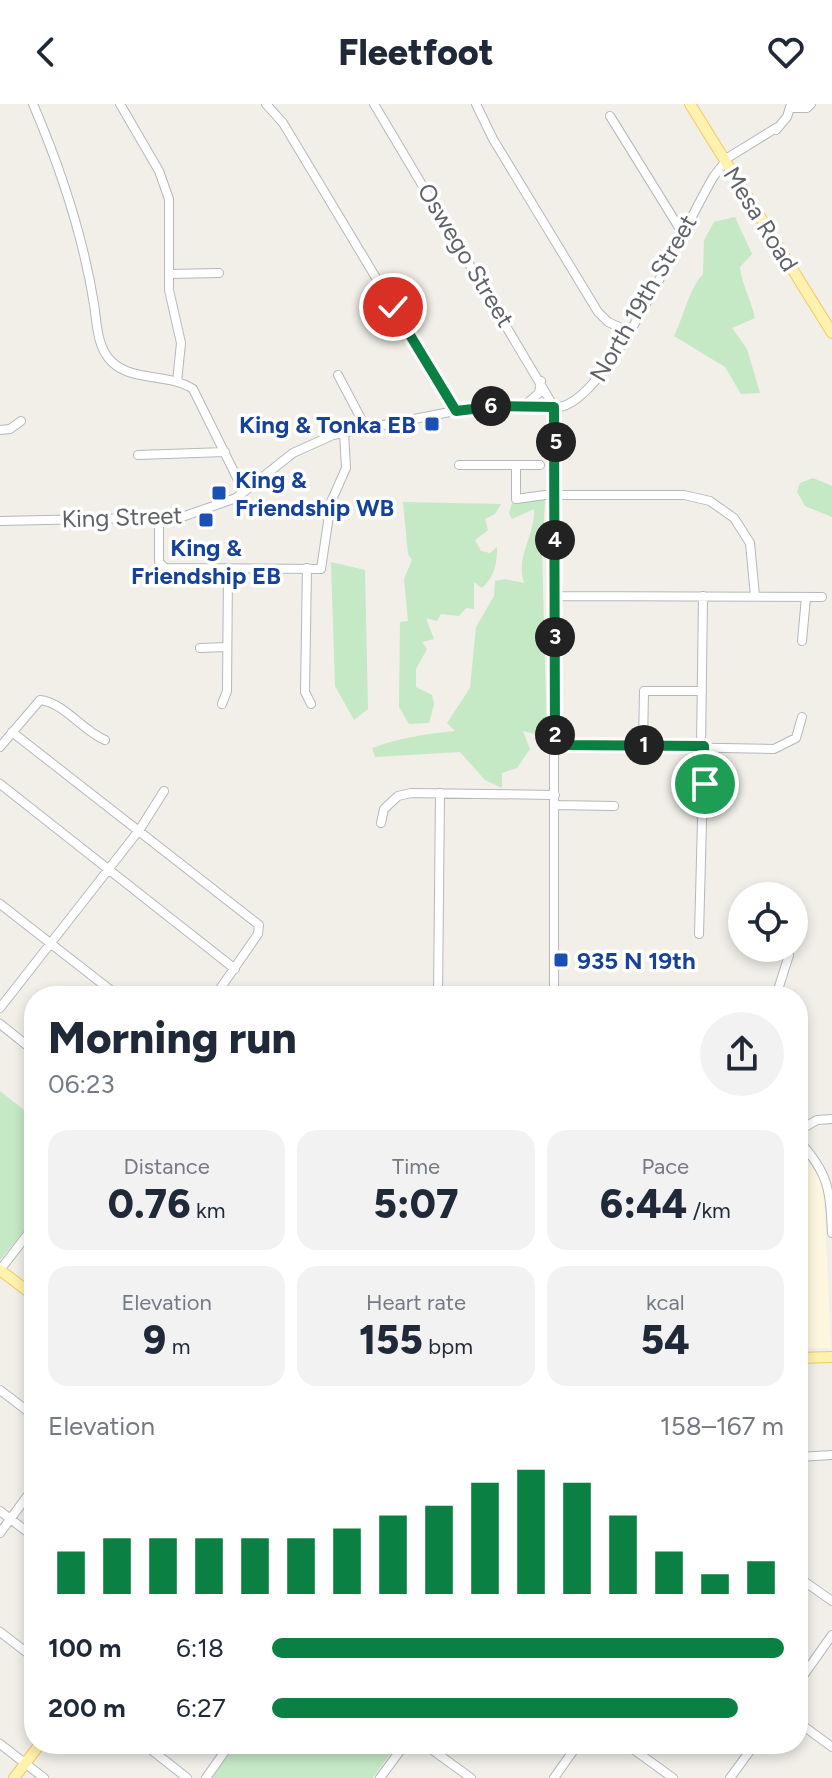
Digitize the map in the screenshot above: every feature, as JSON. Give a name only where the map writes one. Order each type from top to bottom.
[{"type":"main road","name":"Mesa Road","points":[[690,104],[832,333]]},
{"type":"main road","points":[[0,1270],[24,1288]]},
{"type":"main road","points":[[808,1358],[832,1357]]},
{"type":"main road","points":[[14,1778],[32,1754]]},
{"type":"street","points":[[33,104],[72,204],[87,262],[99,338],[107,355],[123,370],[177,382],[197,394],[244,492]]},
{"type":"street","points":[[120,104],[167,189],[171,219],[169,274],[181,343],[177,382]]},
{"type":"street","points":[[266,104],[283,123],[456,411]]},
{"type":"street","name":"Oswego Street","points":[[374,104],[541,380],[554,407]]},
{"type":"street","points":[[476,104],[598,312],[608,322],[628,331]]},
{"type":"street","points":[[725,161],[776,128],[791,106],[807,108],[811,104]]},
{"type":"street","points":[[610,116],[683,234]]},
{"type":"street","name":"North 19th Street","points":[[554,407],[569,405],[587,392],[628,331],[725,161]]},
{"type":"street","points":[[169,274],[219,273]]},
{"type":"street","points":[[338,375],[366,428]]},
{"type":"street","points":[[523,406],[539,393],[541,380]]},
{"type":"street","points":[[554,407],[554,986]]},
{"type":"street","name":"King Street","points":[[0,521],[159,518],[195,514],[244,492],[293,453],[344,433],[456,411],[554,407]]},
{"type":"street","points":[[0,430],[10,429],[21,421]]},
{"type":"street","points":[[159,518],[161,566],[321,569],[331,502],[346,468],[344,433]]},
{"type":"street","points":[[138,455],[225,452]]},
{"type":"street","points":[[459,465],[540,465]]},
{"type":"street","points":[[516,465],[516,499],[555,495],[684,495],[710,501],[734,518],[750,543],[755,596]]},
{"type":"street","points":[[307,568],[305,692],[311,704]]},
{"type":"street","points":[[222,704],[227,691],[228,569]]},
{"type":"street","points":[[556,596],[822,597]]},
{"type":"street","points":[[699,934],[703,596]]},
{"type":"street","points":[[802,641],[806,597]]},
{"type":"street","points":[[200,648],[227,647]]},
{"type":"street","points":[[643,745],[644,691],[702,691]]},
{"type":"street","points":[[0,747],[36,702],[49,701],[91,735],[105,740]]},
{"type":"street","points":[[555,745],[779,748],[796,738],[802,717]]},
{"type":"street","points":[[12,732],[255,920],[260,929],[222,986]]},
{"type":"street","points":[[0,784],[235,969]]},
{"type":"street","points":[[0,1008],[140,829],[164,791]]},
{"type":"street","points":[[438,986],[440,793]]},
{"type":"street","points":[[381,823],[384,809],[398,796],[440,793],[614,806]]},
{"type":"street","points":[[0,904],[105,986]]},
{"type":"street","points":[[779,986],[787,962]]},
{"type":"street","points":[[0,1024],[24,1043]]},
{"type":"street","points":[[808,1126],[832,1119]]},
{"type":"street","points":[[808,1151],[820,1165],[831,1189],[832,1233]]},
{"type":"street","points":[[0,1270],[24,1239]]},
{"type":"street","points":[[0,1390],[24,1408]]},
{"type":"street","points":[[808,1456],[832,1455]]},
{"type":"street","points":[[0,1533],[24,1500]]},
{"type":"street","points":[[0,1511],[24,1530]]},
{"type":"street","points":[[808,1584],[832,1601]]},
{"type":"street","points":[[0,1632],[24,1650]]},
{"type":"street","points":[[808,1669],[832,1635]]},
{"type":"street","points":[[808,1729],[832,1747]]},
{"type":"street","points":[[0,1744],[44,1778]]},
{"type":"street","points":[[157,1754],[187,1778]]},
{"type":"street","points":[[206,1778],[223,1754]]},
{"type":"street","points":[[380,1778],[398,1754]]},
{"type":"street","points":[[438,1754],[471,1778]]},
{"type":"street","points":[[554,1778],[571,1754]]},
{"type":"street","points":[[640,1754],[673,1778]]},
{"type":"street","points":[[730,1778],[748,1754]]},
{"type":"shaded area","points":[[808,1161],[819,1174],[824,1197],[831,1348],[808,1349]]},
{"type":"green space","points":[[735,217],[752,254],[740,267],[755,318],[732,328],[747,349],[760,393],[741,394],[725,367],[674,336],[690,295],[703,274],[704,240],[714,222]]},
{"type":"green space","points":[[813,478],[832,486],[832,517],[805,506],[797,492],[800,483]]},
{"type":"green space","points":[[545,498],[542,553],[547,737],[523,731],[530,749],[517,768],[502,773],[502,788],[485,780],[460,752],[375,757],[372,748],[412,737],[455,731],[447,723],[470,688],[476,627],[494,596],[495,581],[505,579],[524,583],[523,555],[532,529],[534,509],[512,519],[509,513],[512,503]]},
{"type":"green space","points":[[403,502],[501,504],[495,514],[485,519],[488,530],[475,540],[481,551],[490,553],[497,547],[496,564],[490,579],[482,588],[474,582],[474,609],[466,608],[459,616],[441,614],[437,621],[426,618],[434,639],[422,642],[427,649],[416,669],[416,687],[432,695],[434,704],[429,723],[409,724],[399,707],[400,622],[408,621],[404,579],[412,560],[408,554]]},
{"type":"green space","points":[[331,562],[365,570],[368,709],[354,720],[335,686]]},
{"type":"green space","points":[[0,1091],[24,1110],[24,1231],[0,1260]]},
{"type":"green space","points":[[227,1754],[390,1754],[373,1778],[209,1778]]},
{"type":"place","name":"King & Tonka EB","points":[[432,424]]},
{"type":"place","name":"King & Friendship WB","points":[[219,493]]},
{"type":"place","name":"King & Friendship EB","points":[[206,520]]},
{"type":"place","name":"935 N 19th","points":[[561,960]]},
{"type":"route","points":[[393,307],[456,411],[498,406],[554,407],[555,745],[704,746],[705,784]]}]
